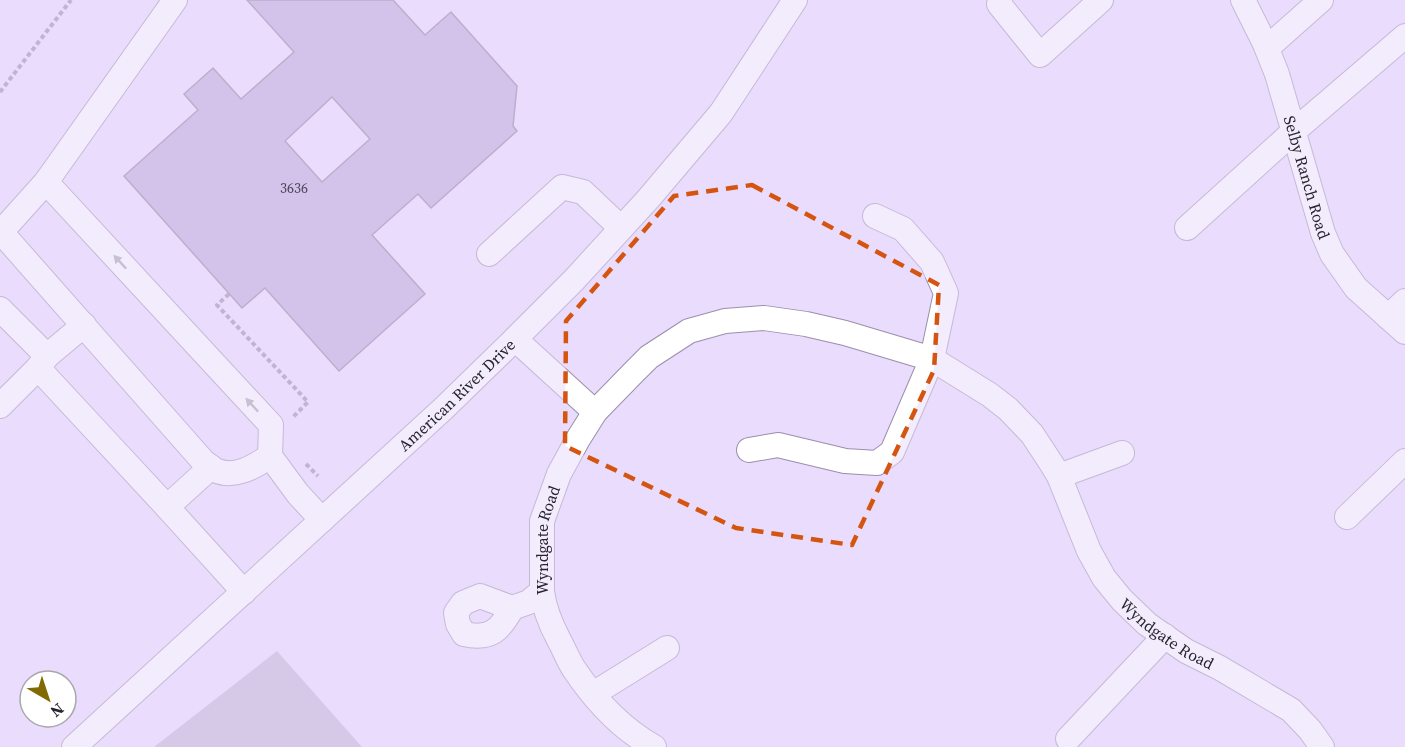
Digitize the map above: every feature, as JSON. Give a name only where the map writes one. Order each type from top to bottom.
[{"type":"street","points":[[175,0],[46,182],[1,232],[210,467],[232,473],[257,465],[270,456]]},
{"type":"street","name":"American River Drive","points":[[74,747],[443,409],[574,280],[721,113],[795,0]]},
{"type":"street","points":[[1000,0],[999,4],[1040,55],[1101,0]]},
{"type":"street","name":"Selby Ranch Road","points":[[1243,0],[1267,48],[1323,233],[1332,254],[1356,288],[1399,317]]},
{"type":"street","points":[[1267,48],[1321,0]]},
{"type":"street","points":[[1187,228],[1293,132],[1405,36]]},
{"type":"street","points":[[46,182],[271,425],[270,456],[298,494],[322,520]]},
{"type":"street","points":[[489,254],[562,187],[584,192],[621,228]]},
{"type":"street","points":[[749,450],[778,445],[845,461],[877,463],[892,452],[932,359],[946,293],[932,262],[903,230],[875,216]]},
{"type":"street","points":[[2,313],[42,362],[244,592]]},
{"type":"street","name":"Wyndgate Road","points":[[648,745],[624,726],[593,694],[573,668],[552,627],[542,591],[542,521],[559,474],[578,439],[596,412],[649,357],[689,331],[725,321],[764,318],[845,333],[932,359],[990,395],[1008,409],[1032,434],[1059,476],[1089,551],[1104,578],[1122,600],[1147,624],[1186,651],[1220,668],[1291,711],[1310,730],[1322,747]]},
{"type":"street","points":[[0,406],[42,362],[84,325]]},
{"type":"street","points":[[515,339],[596,412]]},
{"type":"street","points":[[1405,441],[1399,447],[1405,453]]},
{"type":"street","points":[[1059,476],[1122,453]]},
{"type":"street","points":[[1347,517],[1405,461]]},
{"type":"street","points":[[168,507],[210,467]]},
{"type":"street","points":[[512,608],[529,602],[542,591]]},
{"type":"street","points":[[1068,739],[1165,636]]},
{"type":"street","points":[[593,694],[667,648]]},
{"type":"path","points":[[0,92],[71,0]]},
{"type":"path","points":[[229,294],[217,305],[308,402],[290,420]]},
{"type":"path","points":[[302,459],[318,476]]},
{"type":"highlighted area","points":[[752,185],[939,285],[934,370],[852,545],[736,528],[565,446],[566,321],[674,196]]},
{"type":"shaded area","points":[[277,651],[362,747],[154,747]]},
{"type":"building","points":[[247,0],[393,0],[425,35],[451,12],[517,86],[513,126],[517,131],[431,208],[418,194],[372,235],[425,294],[339,371],[265,288],[242,308],[124,176],[198,110],[184,94],[213,68],[241,99],[294,52]],"holes":[[[332,97],[370,139],[322,182],[285,141]]]}]
